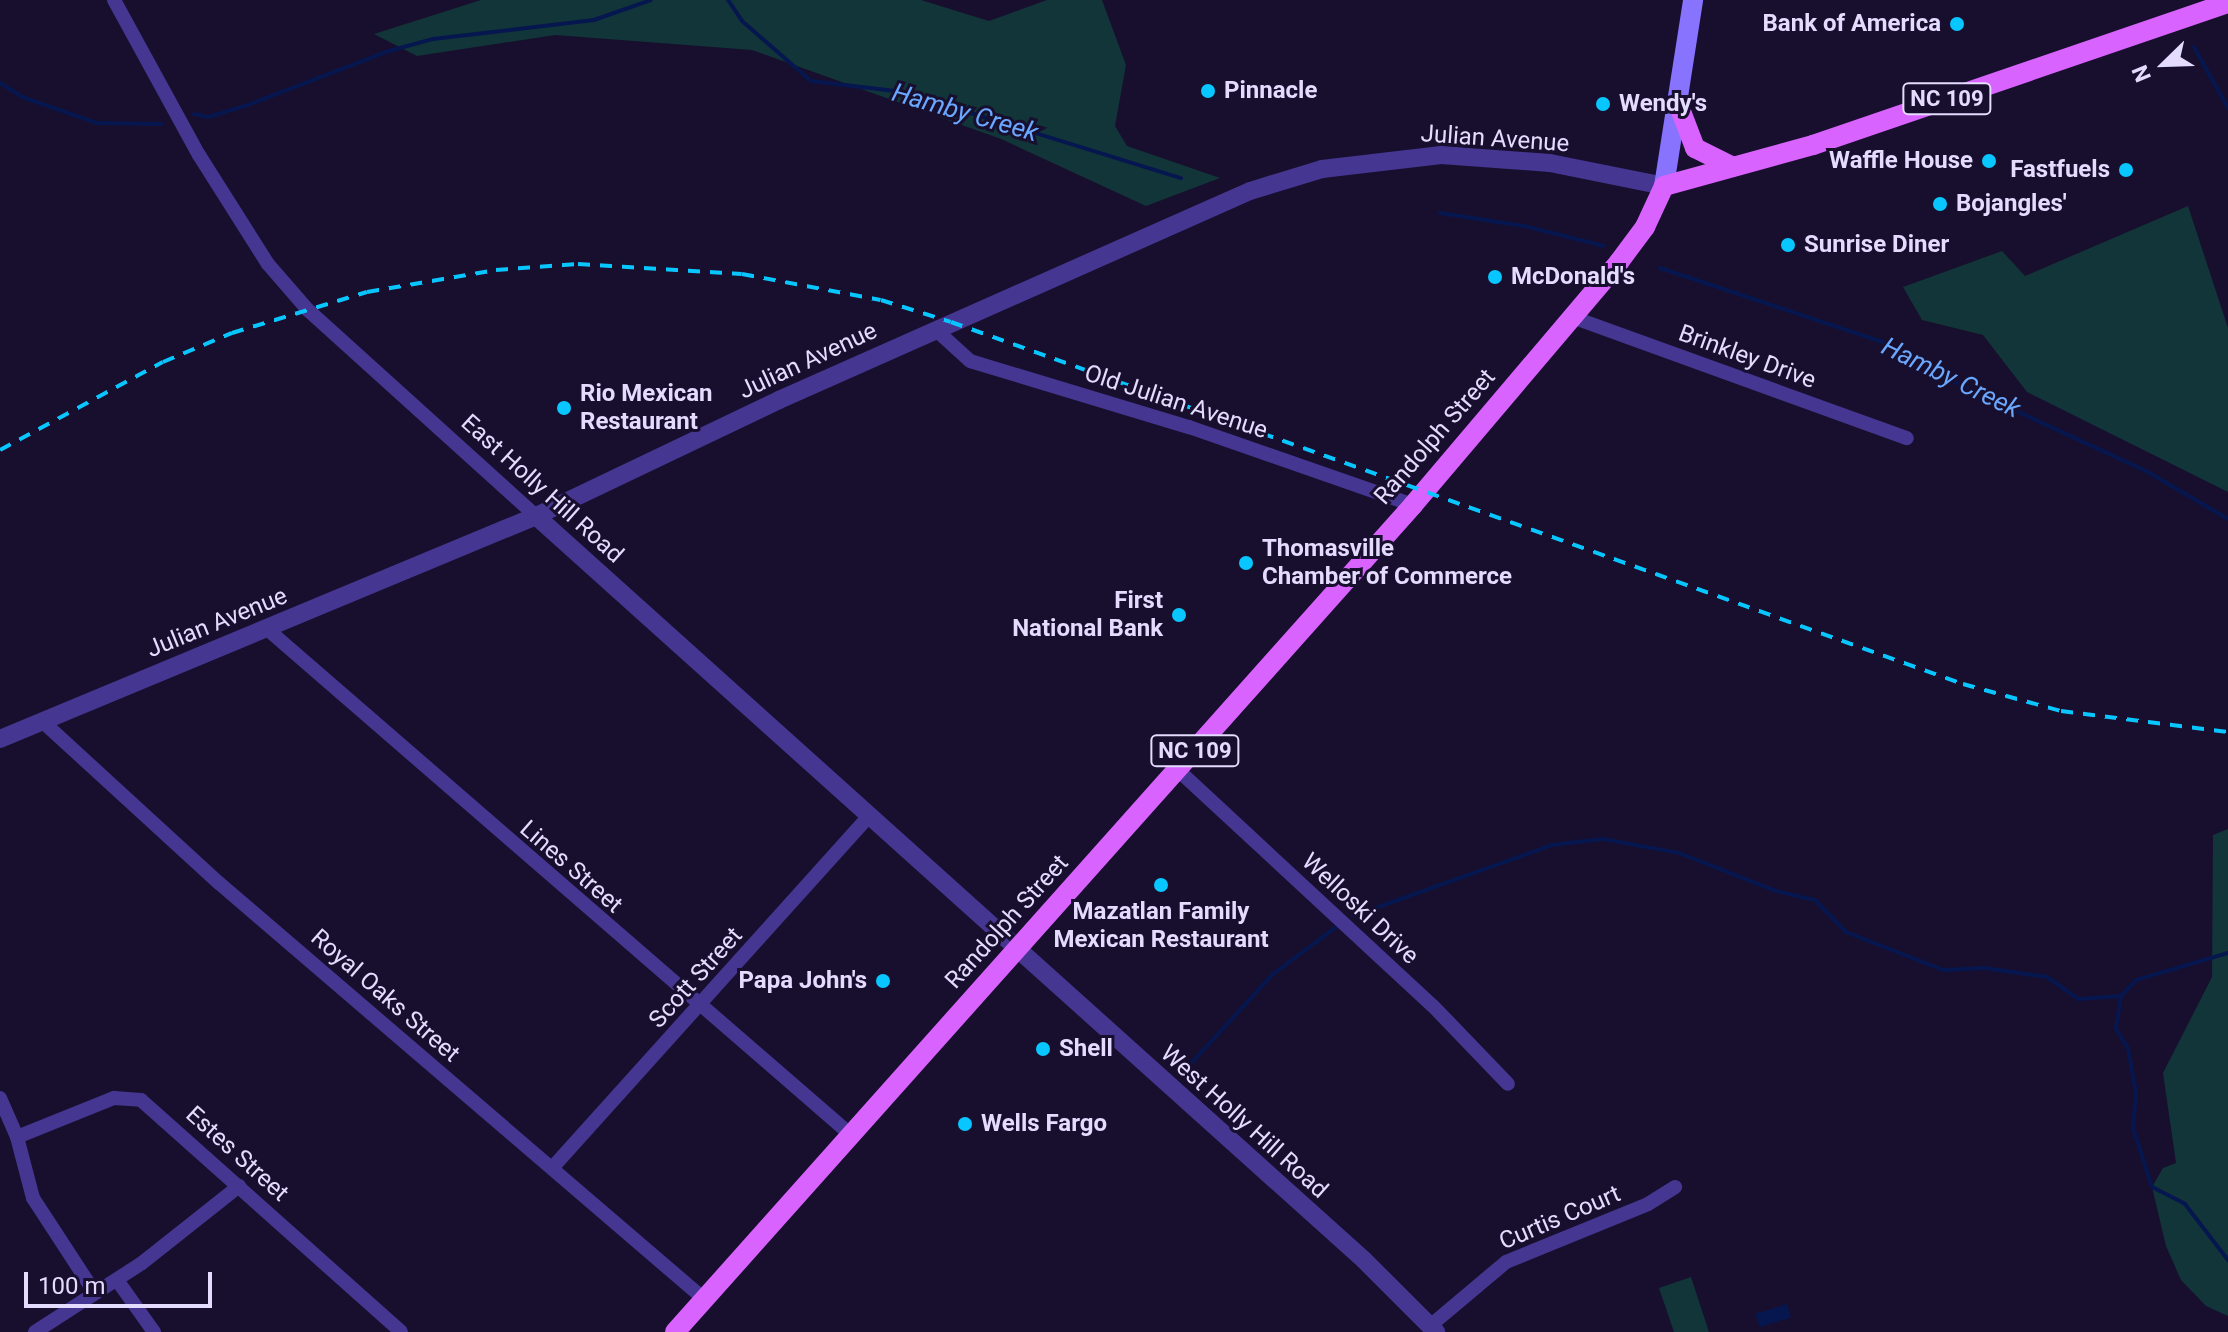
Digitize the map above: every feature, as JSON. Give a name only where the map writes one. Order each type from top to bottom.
[{"type":"main road","points":[[1664,186],[1679,106],[1693,0]]},
{"type":"main road","name":"NC 109","points":[[1664,186],[1813,145],[2228,3]]},
{"type":"main road","points":[[1679,106],[1695,148],[1733,167]]},
{"type":"main road","name":"Randolph Street","points":[[675,1332],[1413,505],[1645,227],[1664,186]]},
{"type":"street","name":"East Holly Hill Road","points":[[114,0],[199,155],[268,264],[308,310],[1016,951]]},
{"type":"street","name":"Julian Avenue","points":[[0,739],[536,516],[935,329],[1250,191],[1322,169],[1441,155],[1550,163],[1664,186]]},
{"type":"street","name":"Brinkley Drive","points":[[1572,317],[1907,438]]},
{"type":"street","name":"Old Julian Avenue","points":[[935,329],[970,361],[1189,427],[1413,505]]},
{"type":"street","name":"Lines Street","points":[[266,628],[851,1135]]},
{"type":"street","name":"Royal Oaks Street","points":[[42,721],[219,883],[704,1299]]},
{"type":"street","name":"Welloski Drive","points":[[1178,770],[1433,1006],[1508,1084]]},
{"type":"street","name":"Scott Street","points":[[553,1167],[869,816]]},
{"type":"street","name":"West Holly Hill Road","points":[[1016,951],[1364,1260],[1433,1329]]},
{"type":"street","name":"Estes Street","points":[[17,1137],[76,1110],[130,1096],[156,1111],[401,1332]]},
{"type":"street","points":[[0,1098],[17,1137],[20,1162],[33,1198],[95,1293]]},
{"type":"street","points":[[35,1332],[117,1280],[239,1186]]},
{"type":"street","name":"Curtis Court","points":[[1433,1329],[1506,1262],[1648,1204],[1675,1187]]},
{"type":"street","points":[[117,1280],[154,1332]]},
{"type":"green space","points":[[481,0],[921,0],[989,21],[1047,0],[1102,0],[1126,65],[1115,126],[1127,146],[1220,178],[1146,206],[1001,139],[752,50],[555,35],[417,56],[374,34]]},
{"type":"green space","points":[[2188,206],[2228,328],[2228,492],[2027,392],[1983,335],[1922,320],[1903,287],[2002,251],[2025,276]]},
{"type":"green space","points":[[2228,829],[2228,1316],[2206,1306],[2181,1280],[2166,1246],[2152,1187],[2163,1168],[2176,1163],[2163,1073],[2212,977],[2213,835]]},
{"type":"green space","points":[[1691,1277],[1709,1332],[1674,1332],[1659,1288]]},
{"type":"shaded area","points":[[1787,1304],[1791,1317],[1760,1327],[1755,1314]]},
{"type":"waterway","points":[[194,114],[208,117],[248,105],[389,51],[433,39],[594,20],[651,0]]},
{"type":"waterway","name":"Hamby Creek","points":[[728,0],[742,21],[811,81],[903,92],[1181,178]]},
{"type":"waterway","points":[[2194,47],[2228,108]]},
{"type":"waterway","points":[[0,83],[22,97],[97,123],[161,124]]},
{"type":"waterway","name":"Hamby Creek","points":[[1440,213],[1524,226],[1604,246]]},
{"type":"waterway","name":"Hamby Creek","points":[[1660,268],[1891,345],[1960,385],[2146,471],[2228,519]]},
{"type":"waterway","points":[[1353,916],[1552,845],[1603,839],[1679,853],[1776,891],[1815,900],[1846,932],[1943,970],[1984,968],[2047,977],[2079,999],[2121,996]]},
{"type":"waterway","points":[[1185,1070],[1273,974],[1336,927]]},
{"type":"waterway","name":"Hamby Creek","points":[[2228,953],[2136,980],[2121,996],[2116,1029],[2128,1048],[2136,1093],[2133,1128],[2152,1187],[2185,1204],[2228,1260]]},
{"type":"railway","points":[[0,450],[163,362],[232,333],[367,292],[496,270],[578,264],[742,274],[881,300],[951,322],[1963,684],[2061,711],[2228,732]]},
{"type":"place","name":"Bank of America","points":[[1957,24]]},
{"type":"place","name":"Pinnacle","points":[[1208,91]]},
{"type":"place","name":"Wendy's","points":[[1603,104]]},
{"type":"place","name":"Waffle House","points":[[1989,161]]},
{"type":"place","name":"Fastfuels","points":[[2126,170]]},
{"type":"place","name":"Bojangles'","points":[[1940,204]]},
{"type":"place","name":"Sunrise Diner","points":[[1788,245]]},
{"type":"place","name":"McDonald's","points":[[1495,277]]},
{"type":"place","name":"Rio Mexican Restaurant","points":[[564,408]]},
{"type":"place","name":"Thomasville Chamber of Commerce","points":[[1246,563]]},
{"type":"place","name":"First National Bank","points":[[1179,615]]},
{"type":"place","name":"Mazatlan Family Mexican Restaurant","points":[[1161,885]]},
{"type":"place","name":"Papa John's","points":[[883,981]]},
{"type":"place","name":"Shell","points":[[1043,1049]]},
{"type":"place","name":"Wells Fargo","points":[[965,1124]]}]
